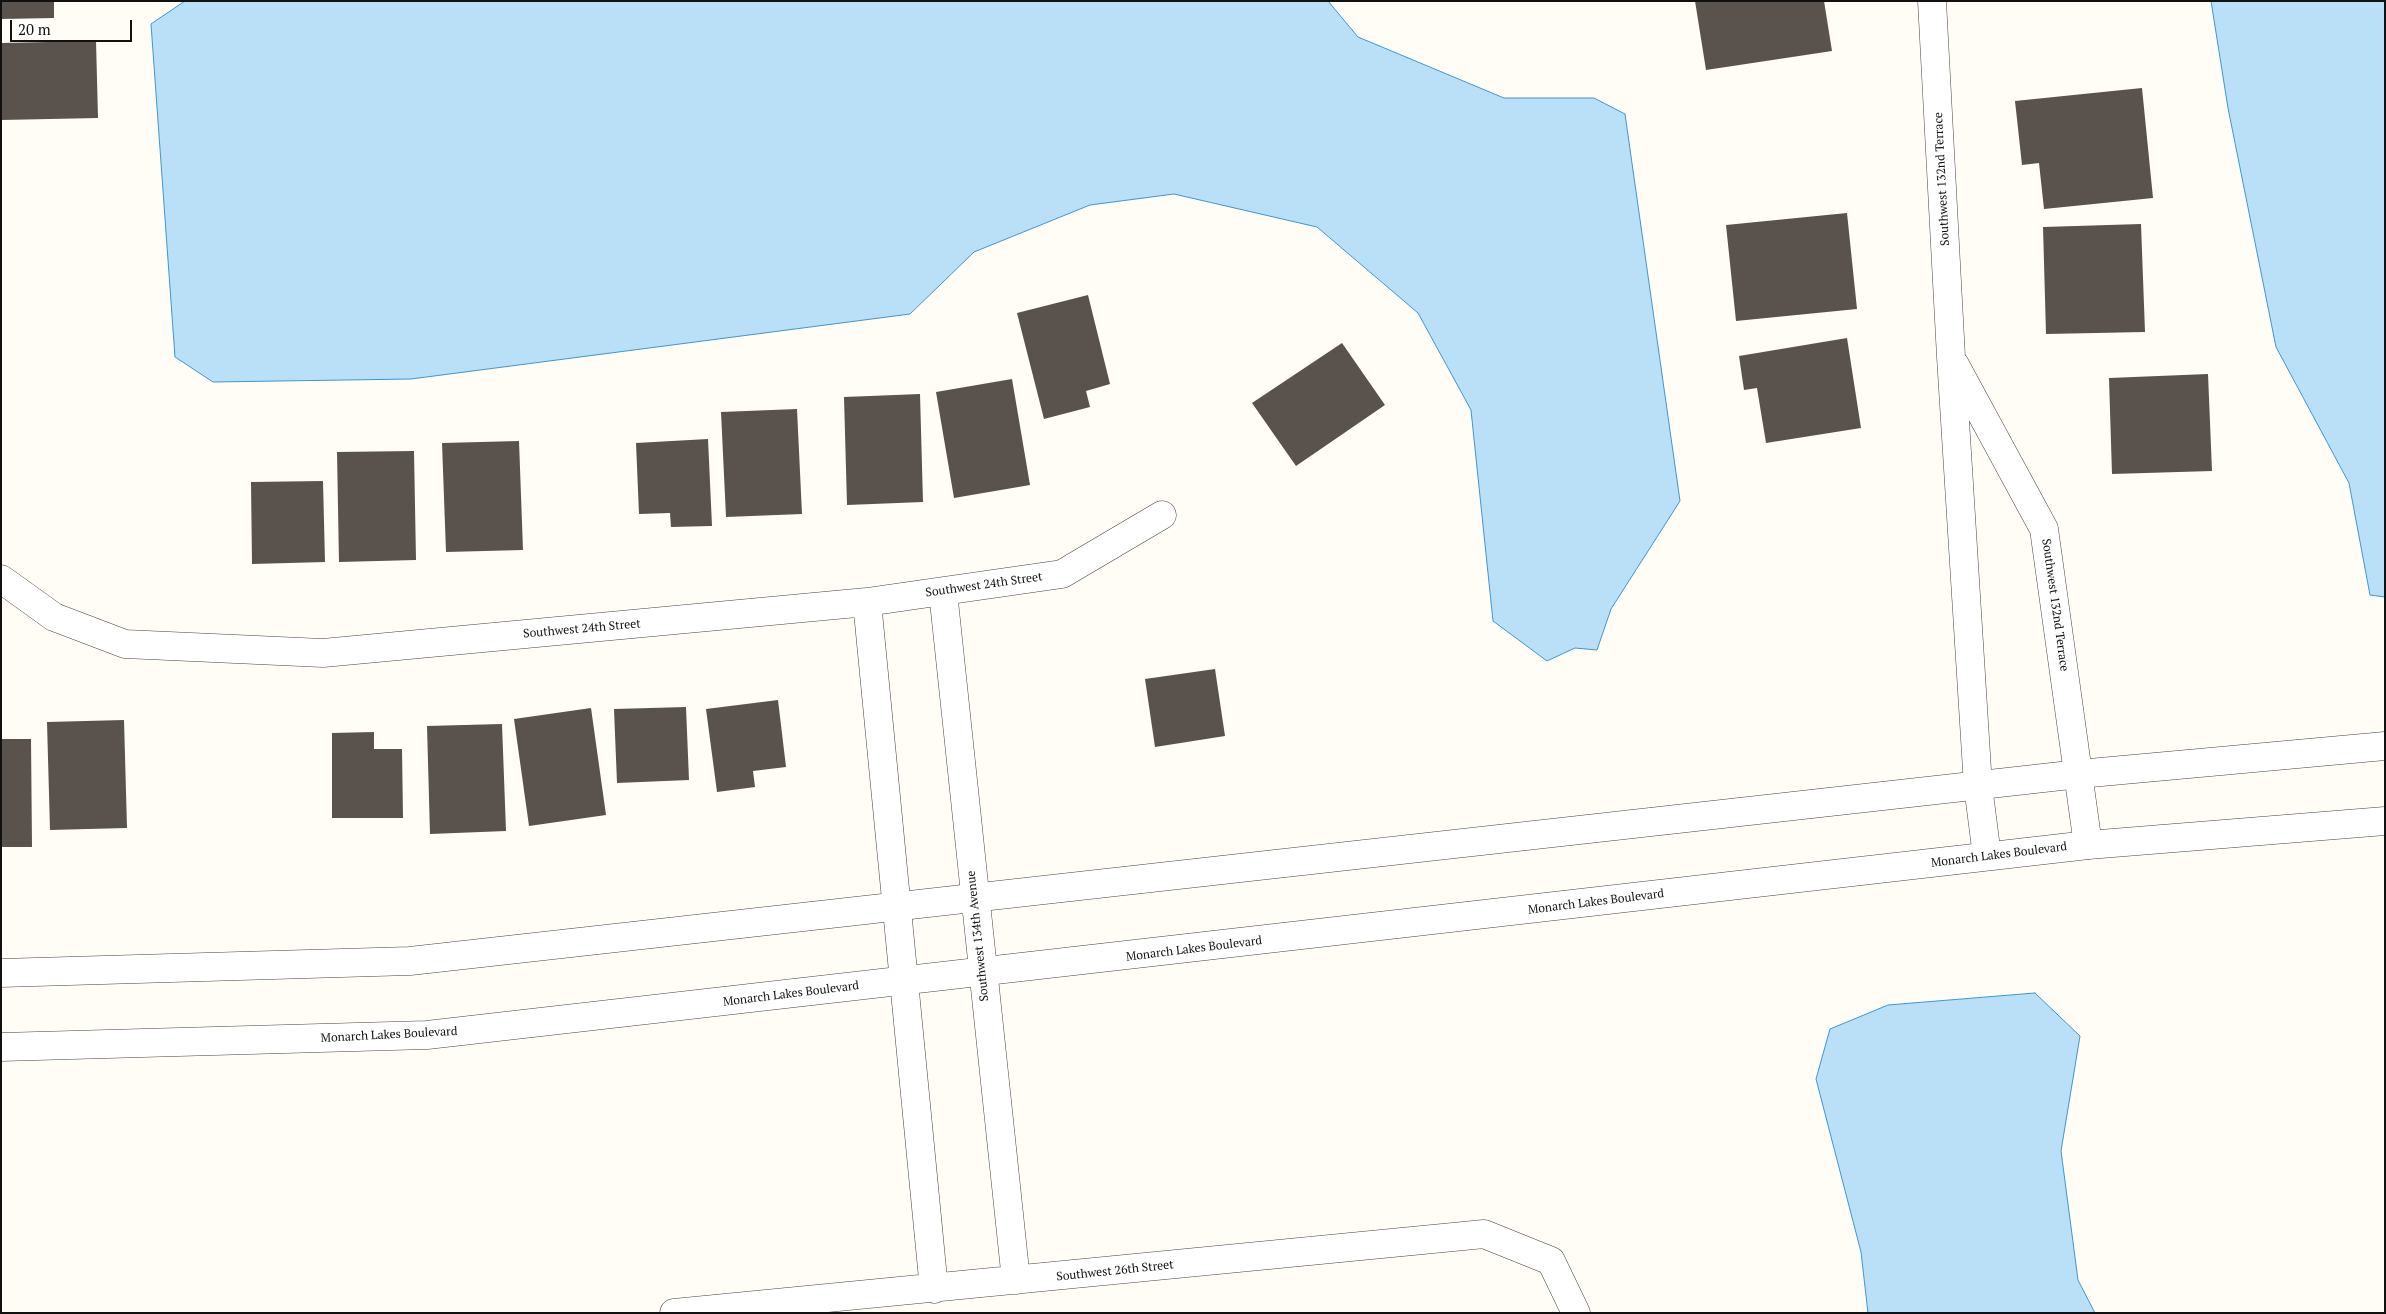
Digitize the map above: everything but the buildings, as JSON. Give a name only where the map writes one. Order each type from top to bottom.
[{"type":"street","name":"Southwest 132nd Terrace","points":[[1932,1],[1951,357],[1978,786],[1987,856]]},
{"type":"street","name":"Southwest 132nd Terrace","points":[[1951,357],[2044,529],[2088,845]]},
{"type":"street","name":"Southwest 24th Street","points":[[1,579],[54,617],[124,644],[323,653],[867,602],[1062,574],[1162,515]]},
{"type":"street","name":"Southwest 134th Avenue","points":[[943,592],[1016,1280]]},
{"type":"street","points":[[867,602],[934,1288]]},
{"type":"street","points":[[1,973],[410,961],[2079,774],[2385,746]]},
{"type":"street","name":"Monarch Lakes Boulevard","points":[[1,1047],[427,1036],[1987,856],[2088,845],[2385,821]]},
{"type":"street","name":"Southwest 26th Street","points":[[674,1313],[1484,1234],[1551,1262],[1576,1313]]},
{"type":"water","points":[[185,1],[1328,1],[1358,37],[1504,98],[1594,98],[1625,114],[1680,501],[1611,609],[1597,650],[1575,648],[1547,661],[1493,621],[1471,410],[1418,313],[1317,227],[1174,194],[1090,205],[974,252],[910,314],[411,379],[213,382],[175,357],[151,24]]},
{"type":"water","points":[[2211,1],[2385,1],[2385,597],[2370,595],[2349,483],[2276,347],[2228,108]]},
{"type":"water","points":[[2035,993],[2080,1036],[2061,1151],[2078,1280],[2095,1313],[1868,1313],[1861,1252],[1816,1079],[1830,1029],[1888,1005]]}]
